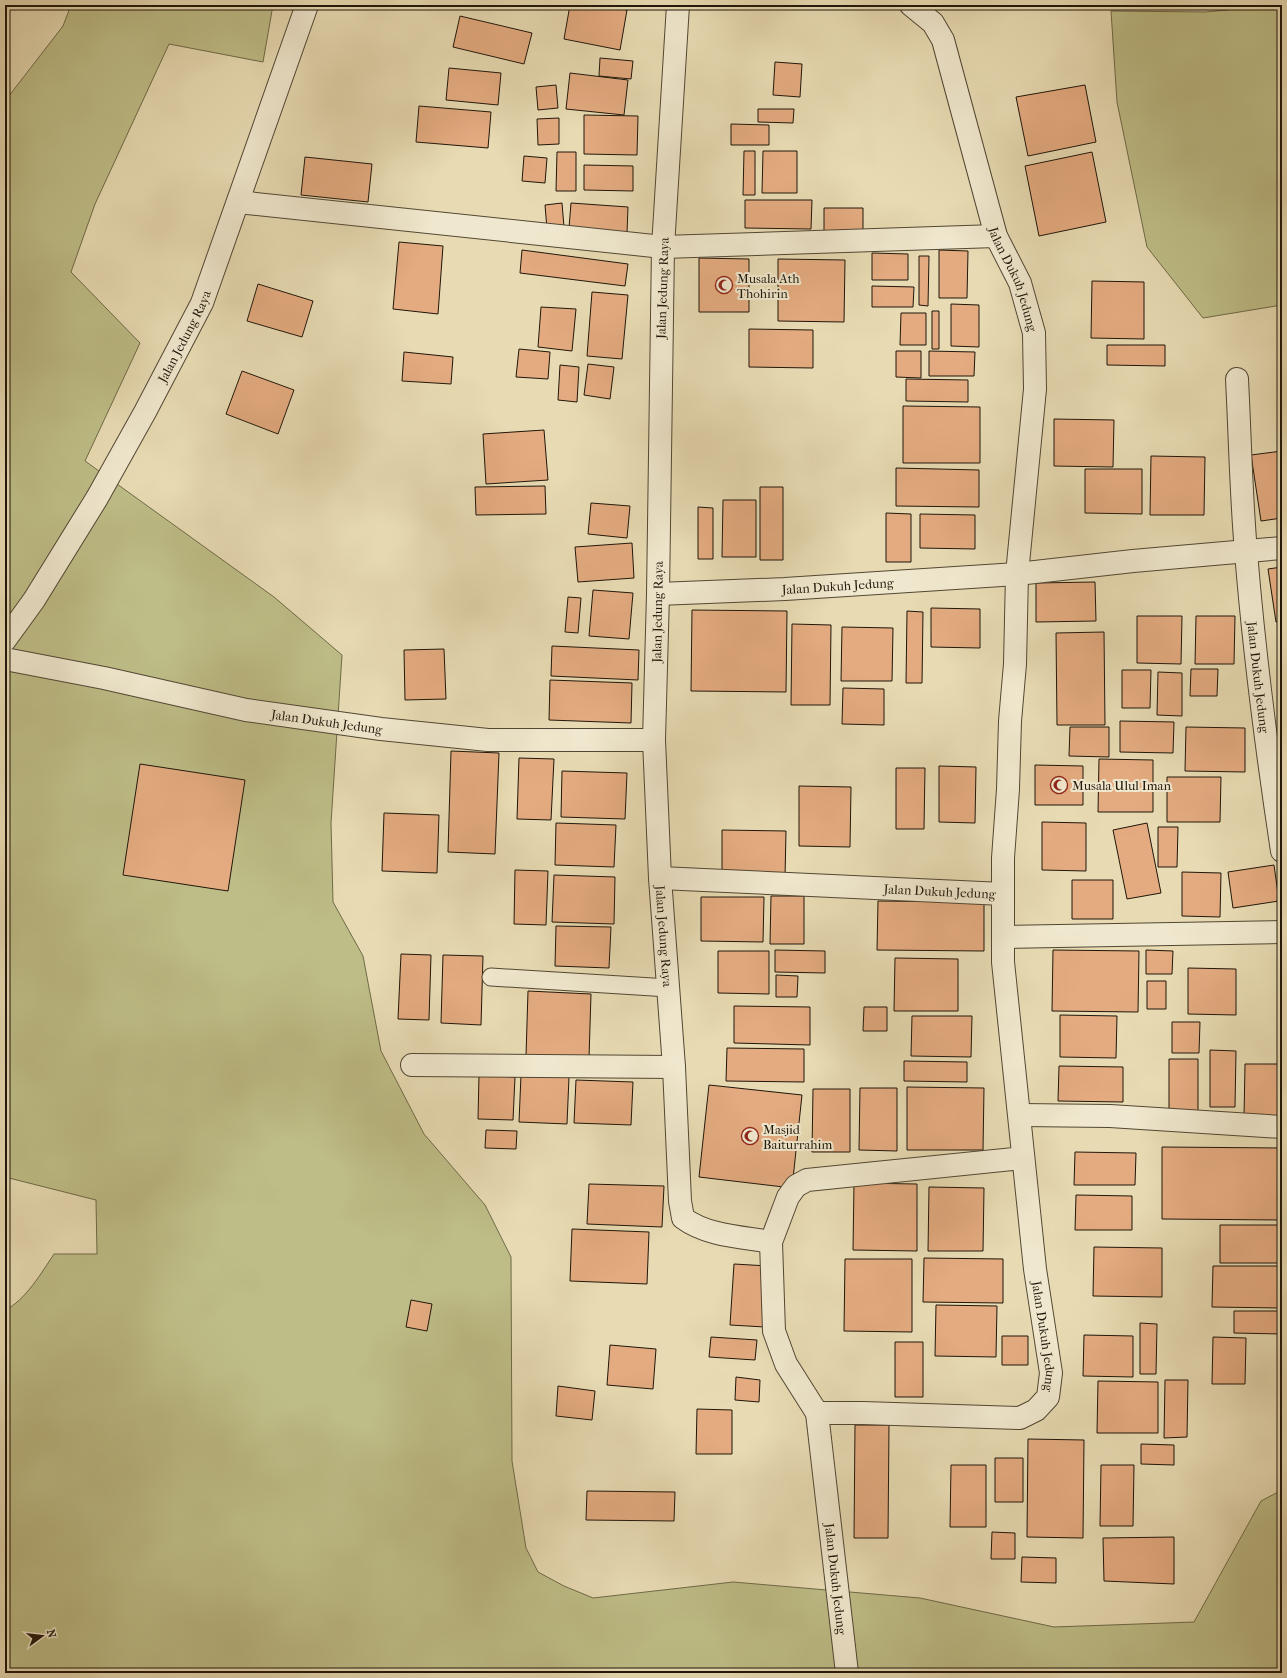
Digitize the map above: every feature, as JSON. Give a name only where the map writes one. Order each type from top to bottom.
[{"type":"street","name":"Jalan Jedung Raya","points":[[5,640],[34,600],[98,498],[202,303],[307,5]]},
{"type":"street","name":"Jalan Jedung Raya","points":[[678,5],[663,247],[658,594],[654,740],[660,878],[674,1067],[680,1201],[683,1218],[694,1226],[710,1231],[771,1242]]},
{"type":"street","name":"Jalan Dukuh Jedung","points":[[817,1413],[1020,1418],[1036,1410],[1048,1397],[1051,1373],[1035,1270],[1022,1158],[1020,1114],[1004,962],[1003,858],[1010,721],[1015,664],[1017,574],[1035,389],[1034,333],[1020,283],[996,236],[943,40],[933,23],[911,5]]},
{"type":"street","points":[[238,202],[663,247],[996,236]]},
{"type":"street","name":"Jalan Dukuh Jedung","points":[[1237,379],[1246,551],[1267,752],[1282,851]]},
{"type":"street","name":"Jalan Dukuh Jedung","points":[[658,594],[785,589],[1017,574],[1282,548]]},
{"type":"street","name":"Jalan Dukuh Jedung","points":[[5,659],[104,678],[246,710],[382,729],[488,740],[654,740]]},
{"type":"street","name":"Jalan Dukuh Jedung","points":[[660,878],[1003,894]]},
{"type":"street","points":[[1004,937],[1282,932]]},
{"type":"street","points":[[412,1065],[674,1067]]},
{"type":"street","points":[[1020,1114],[1110,1116],[1282,1126]]},
{"type":"street","name":"Jalan Dukuh Jedung","points":[[847,1673],[817,1413],[786,1364],[774,1331],[771,1242],[788,1198],[796,1186],[807,1180],[1022,1158]]},
{"type":"lane","points":[[491,977],[669,988]]},
{"type":"shaded area","points":[[71,5],[273,5],[263,62],[169,44],[95,204],[71,272],[140,343],[85,461],[274,597],[342,655],[331,823],[333,902],[363,956],[381,1051],[424,1134],[485,1205],[511,1257],[512,1461],[526,1548],[538,1572],[564,1586],[593,1598],[733,1582],[920,1598],[1054,1627],[1194,1622],[1261,1501],[1282,1490],[1282,1673],[5,1673],[5,1310],[12,1306],[26,1293],[54,1254],[97,1254],[96,1200],[5,1177],[5,101],[63,26]]},
{"type":"shaded area","points":[[1229,5],[1282,5],[1282,305],[1203,318],[1147,247],[1117,102],[1111,11],[1205,12],[1228,10]]},
{"type":"building","points":[[570,5],[601,5],[627,10],[620,50],[564,39]]},
{"type":"building","points":[[460,16],[532,33],[524,64],[453,47]]},
{"type":"building","points":[[600,58],[633,61],[631,79],[599,76]]},
{"type":"building","points":[[775,62],[802,64],[800,97],[773,95]]},
{"type":"building","points":[[449,68],[501,73],[498,105],[446,100]]},
{"type":"building","points":[[570,73],[628,80],[624,115],[566,109]]},
{"type":"building","points":[[556,85],[558,108],[538,110],[536,87]]},
{"type":"building","points":[[1085,85],[1096,142],[1028,156],[1016,97]]},
{"type":"building","points":[[419,106],[491,112],[488,148],[416,142]]},
{"type":"building","points":[[758,109],[794,109],[793,123],[758,122]]},
{"type":"building","points":[[584,115],[638,116],[637,155],[584,154]]},
{"type":"building","points":[[559,118],[559,144],[538,145],[537,119]]},
{"type":"building","points":[[731,124],[769,125],[769,145],[731,145]]},
{"type":"building","points":[[744,151],[755,151],[755,195],[743,195]]},
{"type":"building","points":[[763,151],[797,151],[797,193],[762,193]]},
{"type":"building","points":[[557,152],[576,152],[576,191],[556,191]]},
{"type":"building","points":[[1092,152],[1106,222],[1039,236],[1025,166]]},
{"type":"building","points":[[524,156],[547,158],[545,183],[522,181]]},
{"type":"building","points":[[305,157],[372,164],[368,202],[301,195]]},
{"type":"building","points":[[584,165],[633,166],[633,191],[584,190]]},
{"type":"building","points":[[745,200],[812,200],[811,229],[745,228]]},
{"type":"building","points":[[562,203],[564,227],[547,229],[545,205]]},
{"type":"building","points":[[571,203],[628,207],[627,233],[569,228]]},
{"type":"building","points":[[824,208],[863,208],[863,236],[824,236]]},
{"type":"building","points":[[399,242],[443,246],[438,314],[393,309]]},
{"type":"building","points":[[522,250],[628,264],[625,286],[520,273]]},
{"type":"building","points":[[939,250],[968,251],[967,298],[939,298]]},
{"type":"building","points":[[872,253],[908,254],[908,280],[872,280]]},
{"type":"building","points":[[919,256],[929,256],[928,306],[919,305]]},
{"type":"building","name":"Musala Ath Thohirin","points":[[699,258],[749,259],[749,312],[699,312]]},
{"type":"building","points":[[778,259],[845,260],[844,322],[778,321]]},
{"type":"building","points":[[1092,281],[1144,282],[1144,339],[1091,338]]},
{"type":"building","points":[[258,284],[313,301],[302,337],[247,321]]},
{"type":"building","points":[[872,286],[914,287],[913,307],[872,307]]},
{"type":"building","points":[[592,292],[628,295],[622,359],[587,356]]},
{"type":"building","points":[[951,304],[979,305],[979,347],[951,346]]},
{"type":"building","points":[[541,307],[576,309],[572,351],[538,347]]},
{"type":"building","points":[[932,311],[939,311],[939,349],[932,349]]},
{"type":"building","points":[[901,313],[926,313],[926,345],[900,345]]},
{"type":"building","points":[[749,329],[813,330],[813,368],[749,367]]},
{"type":"building","points":[[1107,345],[1165,345],[1165,366],[1107,365]]},
{"type":"building","points":[[519,349],[550,352],[548,379],[516,377]]},
{"type":"building","points":[[896,351],[921,351],[921,378],[896,377]]},
{"type":"building","points":[[929,351],[975,352],[974,376],[929,376]]},
{"type":"building","points":[[404,352],[453,357],[451,384],[402,381]]},
{"type":"building","points":[[588,364],[614,367],[610,399],[584,395]]},
{"type":"building","points":[[560,365],[579,367],[577,402],[558,400]]},
{"type":"building","points":[[242,371],[294,390],[278,434],[226,414]]},
{"type":"building","points":[[906,379],[968,380],[968,402],[906,401]]},
{"type":"building","points":[[903,406],[980,407],[980,463],[903,463]]},
{"type":"building","points":[[1054,419],[1114,420],[1113,467],[1054,466]]},
{"type":"building","points":[[544,430],[548,480],[486,484],[483,434]]},
{"type":"building","points":[[1282,451],[1282,518],[1261,521],[1251,455]]},
{"type":"building","points":[[1151,456],[1205,457],[1204,515],[1150,515]]},
{"type":"building","points":[[896,468],[979,470],[979,507],[896,506]]},
{"type":"building","points":[[1085,469],[1142,469],[1142,514],[1085,513]]},
{"type":"building","points":[[545,486],[546,514],[476,515],[475,487]]},
{"type":"building","points":[[760,487],[783,487],[783,560],[760,560]]},
{"type":"building","points":[[723,500],[756,500],[756,557],[722,557]]},
{"type":"building","points":[[591,503],[630,506],[627,538],[588,534]]},
{"type":"building","points":[[698,507],[713,508],[713,559],[698,559]]},
{"type":"building","points":[[886,513],[911,514],[911,562],[886,562]]},
{"type":"building","points":[[920,514],[975,515],[975,549],[920,548]]},
{"type":"building","points":[[632,543],[634,578],[578,582],[575,547]]},
{"type":"building","points":[[1282,567],[1282,621],[1276,622],[1268,569]]},
{"type":"building","points":[[1095,582],[1096,621],[1036,622],[1036,583]]},
{"type":"building","points":[[593,590],[633,593],[629,639],[589,636]]},
{"type":"building","points":[[568,597],[581,598],[578,633],[565,632]]},
{"type":"building","points":[[931,608],[980,609],[980,648],[931,647]]},
{"type":"building","points":[[692,610],[787,611],[786,692],[691,691]]},
{"type":"building","points":[[907,611],[923,612],[922,683],[906,683]]},
{"type":"building","points":[[1137,616],[1182,616],[1181,664],[1137,663]]},
{"type":"building","points":[[1196,616],[1235,616],[1234,664],[1195,664]]},
{"type":"building","points":[[792,624],[831,625],[830,705],[791,705]]},
{"type":"building","points":[[842,627],[893,628],[892,681],[841,681]]},
{"type":"building","points":[[1104,632],[1105,725],[1057,725],[1056,633]]},
{"type":"building","points":[[1279,639],[1282,639],[1282,658]]},
{"type":"building","points":[[552,646],[639,650],[638,680],[551,676]]},
{"type":"building","points":[[444,649],[446,699],[405,700],[404,650]]},
{"type":"building","points":[[1191,669],[1218,669],[1217,696],[1190,696]]},
{"type":"building","points":[[1122,670],[1151,670],[1150,708],[1122,708]]},
{"type":"building","points":[[1158,672],[1182,673],[1182,716],[1157,715]]},
{"type":"building","points":[[550,680],[632,683],[631,723],[549,720]]},
{"type":"building","points":[[843,688],[884,689],[884,725],[842,724]]},
{"type":"building","points":[[1120,721],[1174,722],[1173,753],[1120,752]]},
{"type":"building","points":[[1070,727],[1109,727],[1109,757],[1069,756]]},
{"type":"building","points":[[1186,727],[1245,728],[1245,772],[1185,771]]},
{"type":"building","points":[[451,751],[499,753],[495,854],[448,852]]},
{"type":"building","points":[[519,758],[554,759],[551,820],[517,819]]},
{"type":"building","points":[[1099,759],[1153,760],[1153,812],[1098,812]]},
{"type":"building","points":[[140,764],[245,780],[228,891],[123,875]]},
{"type":"building","name":"Musala Ulul Iman","points":[[1035,765],[1083,766],[1083,805],[1035,805]]},
{"type":"building","points":[[939,766],[976,767],[975,823],[939,822]]},
{"type":"building","points":[[896,768],[925,768],[924,829],[896,829]]},
{"type":"building","points":[[562,771],[627,773],[625,819],[561,817]]},
{"type":"building","points":[[1167,777],[1221,777],[1220,822],[1167,822]]},
{"type":"building","points":[[799,786],[851,787],[850,847],[799,846]]},
{"type":"building","points":[[384,813],[439,815],[437,873],[382,871]]},
{"type":"building","points":[[1042,822],[1086,823],[1086,871],[1042,870]]},
{"type":"building","points":[[556,823],[616,825],[614,867],[555,865]]},
{"type":"building","points":[[1147,823],[1161,893],[1127,899],[1113,830]]},
{"type":"building","points":[[1158,827],[1178,827],[1177,867],[1158,867]]},
{"type":"building","points":[[722,830],[786,831],[785,877],[722,876]]},
{"type":"building","points":[[1274,865],[1279,901],[1233,908],[1228,872]]},
{"type":"building","points":[[515,870],[548,871],[546,925],[514,924]]},
{"type":"building","points":[[1182,872],[1221,873],[1220,917],[1182,916]]},
{"type":"building","points":[[554,875],[615,877],[614,924],[552,922]]},
{"type":"building","points":[[1072,880],[1113,880],[1113,919],[1072,919]]},
{"type":"building","points":[[771,896],[804,896],[804,944],[770,944]]},
{"type":"building","points":[[701,897],[764,897],[763,942],[701,941]]},
{"type":"building","points":[[878,901],[984,902],[984,951],[877,950]]},
{"type":"building","points":[[556,926],[611,927],[609,968],[555,966]]},
{"type":"building","points":[[775,950],[825,951],[825,973],[775,972]]},
{"type":"building","points":[[1053,950],[1139,951],[1138,1012],[1052,1011]]},
{"type":"building","points":[[1146,950],[1173,951],[1172,974],[1146,974]]},
{"type":"building","points":[[718,951],[769,951],[769,994],[718,993]]},
{"type":"building","points":[[401,954],[431,955],[429,1020],[398,1019]]},
{"type":"building","points":[[443,955],[483,956],[481,1025],[441,1023]]},
{"type":"building","points":[[895,958],[958,959],[958,1011],[894,1011]]},
{"type":"building","points":[[1188,968],[1236,969],[1236,1015],[1188,1014]]},
{"type":"building","points":[[776,975],[798,976],[797,997],[776,997]]},
{"type":"building","points":[[1147,981],[1166,981],[1166,1009],[1147,1009]]},
{"type":"building","points":[[528,991],[591,994],[589,1058],[526,1056]]},
{"type":"building","points":[[734,1006],[810,1007],[810,1045],[734,1043]]},
{"type":"building","points":[[864,1007],[887,1007],[887,1031],[863,1031]]},
{"type":"building","points":[[1060,1015],[1117,1016],[1116,1058],[1060,1057]]},
{"type":"building","points":[[912,1016],[972,1016],[971,1057],[911,1056]]},
{"type":"building","points":[[1172,1022],[1200,1022],[1199,1053],[1172,1053]]},
{"type":"building","points":[[727,1048],[804,1049],[804,1082],[726,1081]]},
{"type":"building","points":[[1210,1050],[1236,1051],[1235,1107],[1210,1107]]},
{"type":"building","points":[[1169,1059],[1198,1059],[1198,1111],[1169,1111]]},
{"type":"building","points":[[904,1061],[967,1062],[967,1082],[904,1081]]},
{"type":"building","points":[[1245,1064],[1281,1064],[1280,1119],[1244,1118]]},
{"type":"building","points":[[1059,1066],[1123,1067],[1123,1102],[1058,1101]]},
{"type":"building","points":[[479,1075],[515,1077],[513,1120],[478,1119]]},
{"type":"building","points":[[521,1075],[569,1077],[567,1124],[519,1122]]},
{"type":"building","points":[[576,1080],[633,1082],[631,1125],[574,1123]]},
{"type":"building","name":"Masjid Baiturrahim","points":[[709,1085],[802,1095],[792,1188],[699,1177]]},
{"type":"building","points":[[907,1087],[984,1088],[983,1150],[907,1150]]},
{"type":"building","points":[[860,1088],[897,1088],[897,1151],[859,1150]]},
{"type":"building","points":[[813,1089],[850,1089],[850,1152],[812,1152]]},
{"type":"building","points":[[486,1130],[517,1131],[516,1149],[485,1148]]},
{"type":"building","points":[[1162,1147],[1281,1148],[1281,1220],[1162,1219]]},
{"type":"building","points":[[1075,1152],[1136,1153],[1135,1185],[1074,1185]]},
{"type":"building","points":[[854,1183],[917,1184],[917,1251],[853,1250]]},
{"type":"building","points":[[589,1184],[664,1186],[662,1227],[587,1224]]},
{"type":"building","points":[[929,1187],[984,1188],[983,1251],[928,1251]]},
{"type":"building","points":[[1076,1195],[1132,1196],[1132,1230],[1075,1230]]},
{"type":"building","points":[[5,1213],[9,1214],[5,1282]]},
{"type":"building","points":[[1220,1225],[1282,1225],[1282,1263],[1220,1263]]},
{"type":"building","points":[[572,1229],[649,1232],[647,1284],[570,1281]]},
{"type":"building","points":[[1094,1247],[1162,1248],[1162,1297],[1093,1296]]},
{"type":"building","points":[[924,1258],[1003,1259],[1003,1303],[923,1302]]},
{"type":"building","points":[[845,1259],[912,1259],[912,1332],[844,1331]]},
{"type":"building","points":[[734,1264],[768,1266],[765,1327],[730,1325]]},
{"type":"building","points":[[1213,1266],[1282,1266],[1282,1308],[1212,1307]]},
{"type":"building","points":[[411,1300],[432,1304],[427,1331],[406,1327]]},
{"type":"building","points":[[936,1305],[997,1306],[996,1357],[935,1356]]},
{"type":"building","points":[[1234,1311],[1282,1311],[1282,1334],[1234,1333]]},
{"type":"building","points":[[1140,1323],[1157,1324],[1156,1374],[1140,1374]]},
{"type":"building","points":[[1084,1335],[1133,1336],[1133,1377],[1083,1376]]},
{"type":"building","points":[[1002,1336],[1028,1336],[1028,1365],[1002,1365]]},
{"type":"building","points":[[711,1337],[757,1340],[755,1360],[709,1357]]},
{"type":"building","points":[[1213,1337],[1246,1338],[1245,1384],[1212,1384]]},
{"type":"building","points":[[895,1342],[923,1342],[923,1397],[895,1397]]},
{"type":"building","points":[[610,1345],[656,1349],[653,1389],[607,1385]]},
{"type":"building","points":[[736,1377],[760,1380],[759,1402],[735,1400]]},
{"type":"building","points":[[1165,1380],[1188,1380],[1187,1437],[1164,1438]]},
{"type":"building","points":[[1098,1381],[1158,1382],[1158,1433],[1097,1433]]},
{"type":"building","points":[[558,1386],[595,1391],[592,1420],[556,1416]]},
{"type":"building","points":[[697,1409],[732,1410],[732,1454],[696,1454]]},
{"type":"building","points":[[855,1425],[889,1425],[888,1538],[854,1538]]},
{"type":"building","points":[[1028,1439],[1084,1440],[1083,1538],[1027,1537]]},
{"type":"building","points":[[1141,1444],[1174,1445],[1174,1465],[1141,1464]]},
{"type":"building","points":[[995,1458],[1023,1458],[1023,1502],[995,1502]]},
{"type":"building","points":[[951,1465],[986,1465],[986,1527],[950,1527]]},
{"type":"building","points":[[1101,1465],[1134,1465],[1133,1526],[1100,1526]]},
{"type":"building","points":[[587,1491],[675,1492],[674,1521],[586,1520]]},
{"type":"building","points":[[992,1532],[1015,1533],[1015,1559],[991,1559]]},
{"type":"building","points":[[1174,1537],[1174,1584],[1104,1581],[1103,1538]]},
{"type":"building","points":[[1022,1557],[1056,1558],[1056,1583],[1021,1582]]},
{"type":"place","name":"Musala Ath Thohirin","points":[[724,285]]},
{"type":"place","name":"Musala Ulul Iman","points":[[1059,785]]},
{"type":"place","name":"Masjid Baiturrahim","points":[[750,1136]]}]
